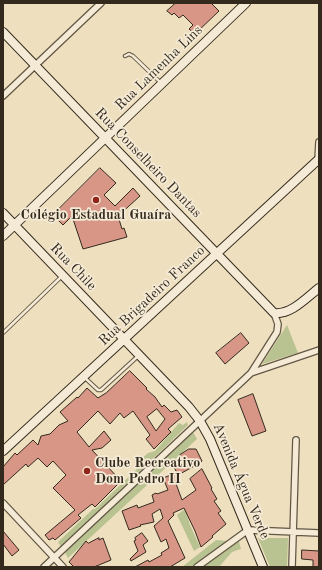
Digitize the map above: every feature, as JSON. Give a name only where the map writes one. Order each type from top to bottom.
[{"type":"main road","name":"Rua Lamenha Lins","points":[[3,236],[246,3]]},
{"type":"main road","name":"Rua Conselheiro Dantas","points":[[3,32],[274,313]]},
{"type":"main road","name":"Rua Brigadeiro Franco","points":[[3,451],[319,160]]},
{"type":"main road","name":"Rua Chile","points":[[3,213],[124,339]]},
{"type":"main road","points":[[274,313],[280,314],[290,310],[319,288]]},
{"type":"main road","name":"Avenida Água Verde","points":[[124,339],[200,420],[210,439],[263,567]]},
{"type":"street","points":[[3,96],[101,3]]},
{"type":"street","points":[[319,142],[319,160]]},
{"type":"street","points":[[44,567],[251,373],[277,332],[278,324],[274,313]]},
{"type":"street","points":[[251,373],[319,350]]},
{"type":"street","points":[[292,567],[296,440]]},
{"type":"street","points":[[3,503],[62,567]]},
{"type":"street","points":[[197,567],[248,530],[319,533]]},
{"type":"lane","points":[[125,56],[129,54],[133,56],[162,84]]},
{"type":"lane","points":[[3,332],[62,275]]},
{"type":"lane","points":[[83,377],[98,390],[101,390],[139,355]]},
{"type":"green space","points":[[287,325],[298,353],[262,364]]},
{"type":"green space","points":[[187,422],[188,425],[61,547],[58,542],[137,469],[139,461],[148,453],[155,451],[179,423],[183,425]]},
{"type":"green space","points":[[190,427],[197,439],[68,558],[63,549]]},
{"type":"green space","points":[[185,509],[190,525],[200,547],[194,551],[177,515]]},
{"type":"green space","points":[[238,538],[241,549],[232,552],[219,567],[199,567]]},
{"type":"green space","points":[[258,538],[288,538],[287,567],[270,567]]},
{"type":"green space","points":[[216,540],[228,541],[193,567],[182,567]]},
{"type":"building","points":[[176,3],[211,3],[219,11],[195,34],[189,29],[193,25],[183,15],[179,18],[174,13],[172,15],[167,11]]},
{"type":"building","name":"Colégio Estadual Guaíra","points":[[100,168],[116,183],[104,195],[115,206],[133,188],[140,196],[118,216],[122,229],[124,228],[127,237],[83,249],[72,216],[63,225],[53,215]]},
{"type":"building","points":[[241,333],[249,343],[225,364],[216,353]]},
{"type":"building","points":[[130,371],[155,397],[162,407],[164,405],[171,412],[177,410],[182,417],[168,429],[171,432],[154,449],[146,439],[150,435],[133,411],[124,418],[120,413],[110,424],[98,411],[77,432],[89,447],[104,431],[111,440],[102,448],[92,450],[121,481],[95,507],[92,504],[78,515],[81,518],[55,540],[53,538],[49,540],[45,535],[75,510],[53,488],[66,475],[53,461],[47,467],[38,458],[28,467],[26,464],[3,485],[3,467],[15,453],[17,455],[33,440],[38,445],[41,436],[50,434],[59,425],[68,421],[60,412],[77,397],[78,398],[87,388],[98,398],[106,393]],"holes":[[[157,409],[165,419],[156,431],[147,417]]]},
{"type":"building","points":[[253,394],[266,431],[252,436],[238,400]]},
{"type":"building","points":[[189,449],[196,449],[202,461],[178,475],[174,467],[179,463],[180,455]]},
{"type":"building","points":[[202,469],[217,499],[214,501],[221,511],[218,513],[226,524],[201,547],[184,508],[173,513],[174,515],[168,521],[185,558],[170,567],[135,567],[162,555],[161,553],[169,548],[166,539],[161,542],[154,526],[163,518],[160,509],[152,514],[154,522],[140,525],[141,526],[129,530],[122,511],[137,505],[138,508],[154,502],[152,495],[168,490],[163,478],[176,473],[179,478],[175,481],[182,500],[196,490],[190,479]]},
{"type":"building","points":[[3,531],[19,550],[12,556],[3,544]]},
{"type":"building","points":[[142,533],[148,541],[143,545],[146,552],[131,561],[130,559],[138,551],[134,541],[136,540],[135,538]]},
{"type":"building","points":[[99,538],[99,540],[103,538],[111,560],[94,567],[74,567],[69,562],[86,541],[88,543]]},
{"type":"building","points":[[302,550],[319,551],[319,567],[313,567],[313,560],[302,559]]},
{"type":"place","name":"Colégio Estadual Guaíra","points":[[96,200]]},
{"type":"place","name":"Clube Recreativo Dom Pedro II","points":[[87,471]]}]
